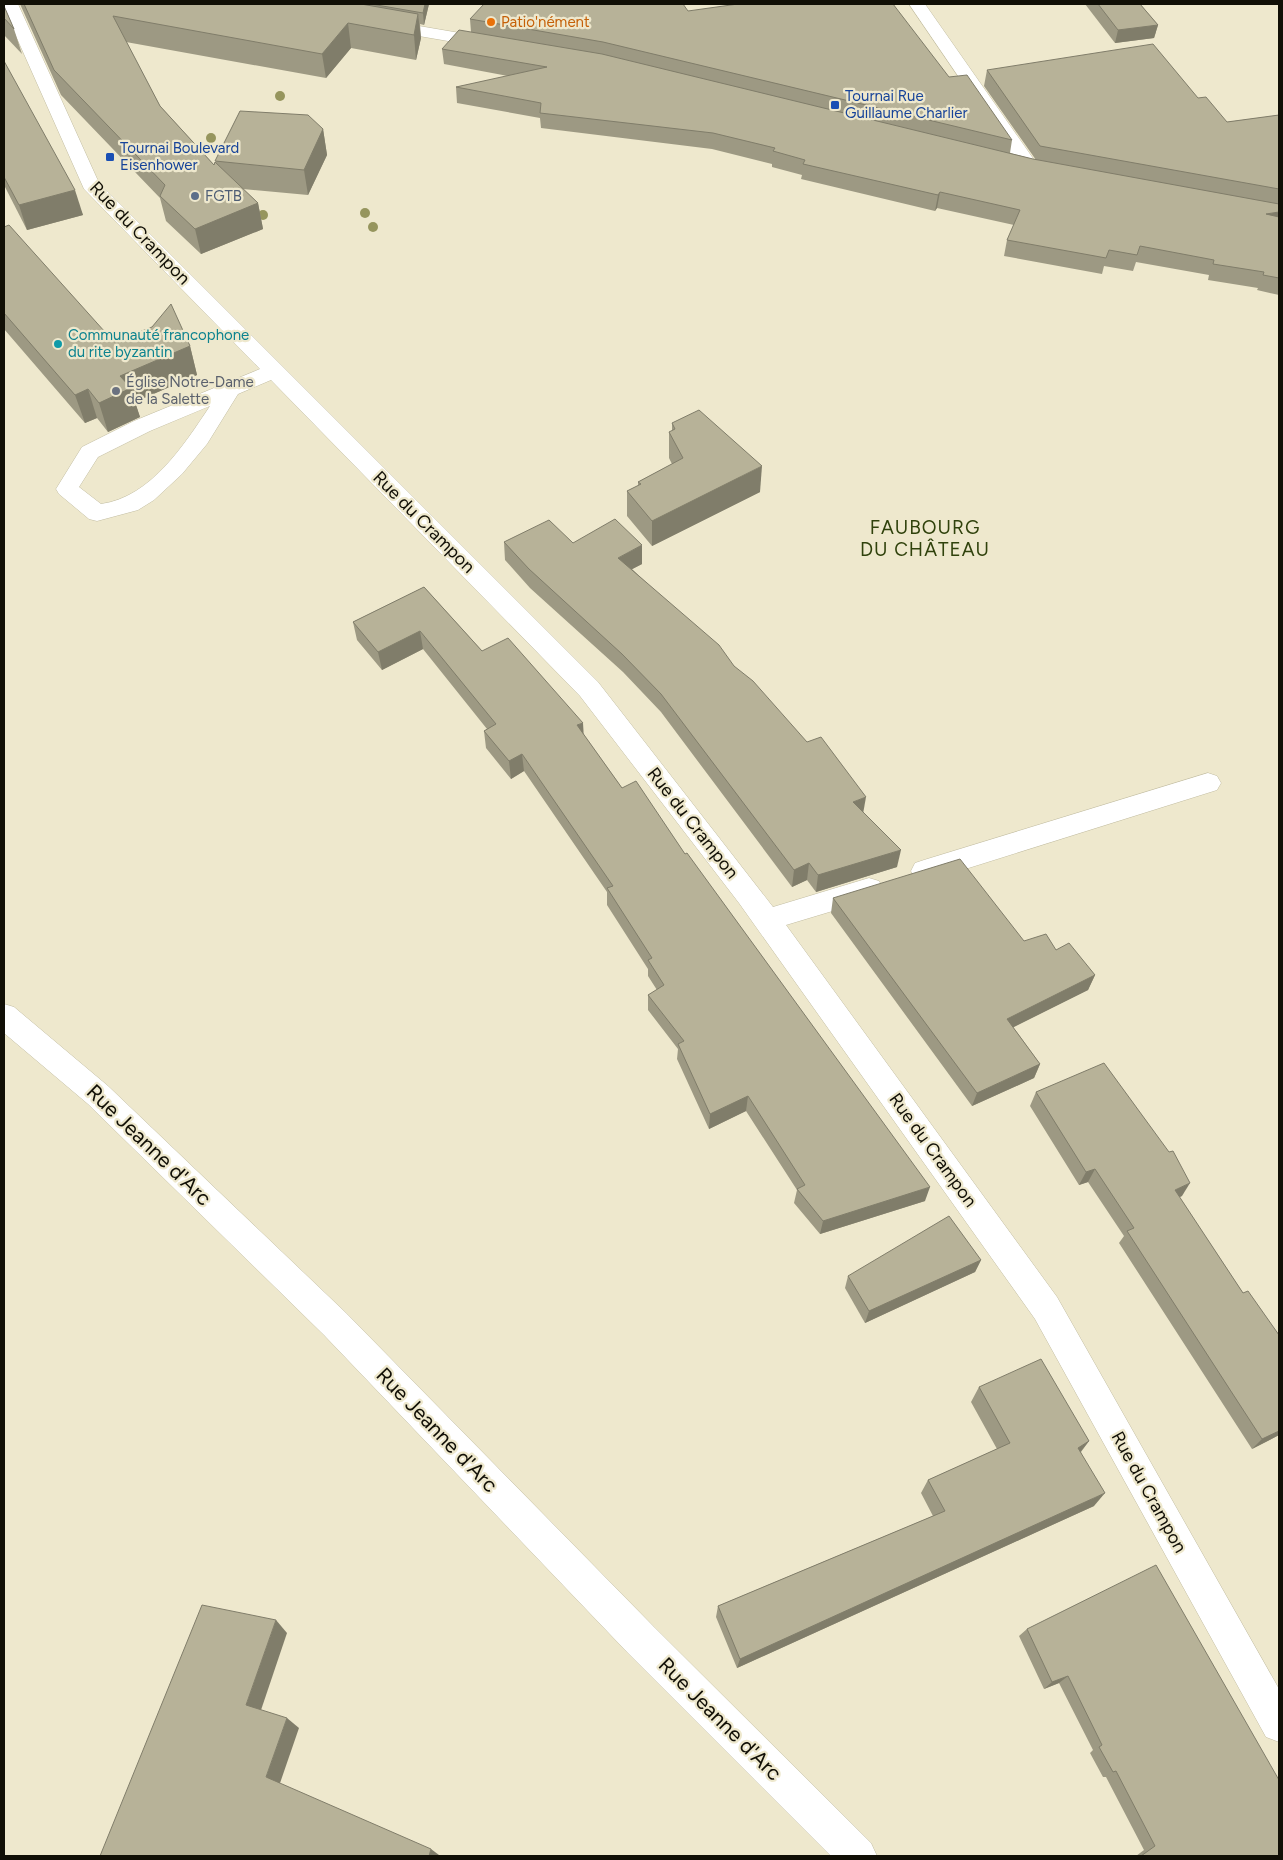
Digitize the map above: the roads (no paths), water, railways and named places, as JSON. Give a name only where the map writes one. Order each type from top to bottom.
[{"type":"street","name":"Rue du Crampon","points":[[10,4],[91,185],[589,689],[767,920],[1046,1308],[1279,1724]]},
{"type":"street","points":[[917,4],[1030,167]]},
{"type":"street","points":[[371,22],[504,46]]},
{"type":"street","points":[[1002,160],[1050,171]]},
{"type":"street","points":[[230,390],[197,443],[160,482],[129,506],[97,513],[67,490],[90,452],[142,426],[274,371]]},
{"type":"street","points":[[767,920],[1208,784]]},
{"type":"street","name":"Rue Jeanne d'Arc","points":[[4,1017],[98,1095],[335,1324],[641,1640],[858,1856]]},
{"type":"place","name":"Patio'nément","points":[[491,22]]},
{"type":"place","name":"Tournai Rue Guillaume Charlier","points":[[835,105]]},
{"type":"place","name":"Tournai Boulevard Eisenhower","points":[[110,157]]},
{"type":"place","name":"FGTB","points":[[195,196]]},
{"type":"place","name":"Communauté francophone du rite byzantin","points":[[58,344]]},
{"type":"place","name":"Église Notre-Dame de la Salette","points":[[116,391]]},
{"type":"district","name":"FAUBOURG DU CHÂTEAU","points":[[925,538]]}]
